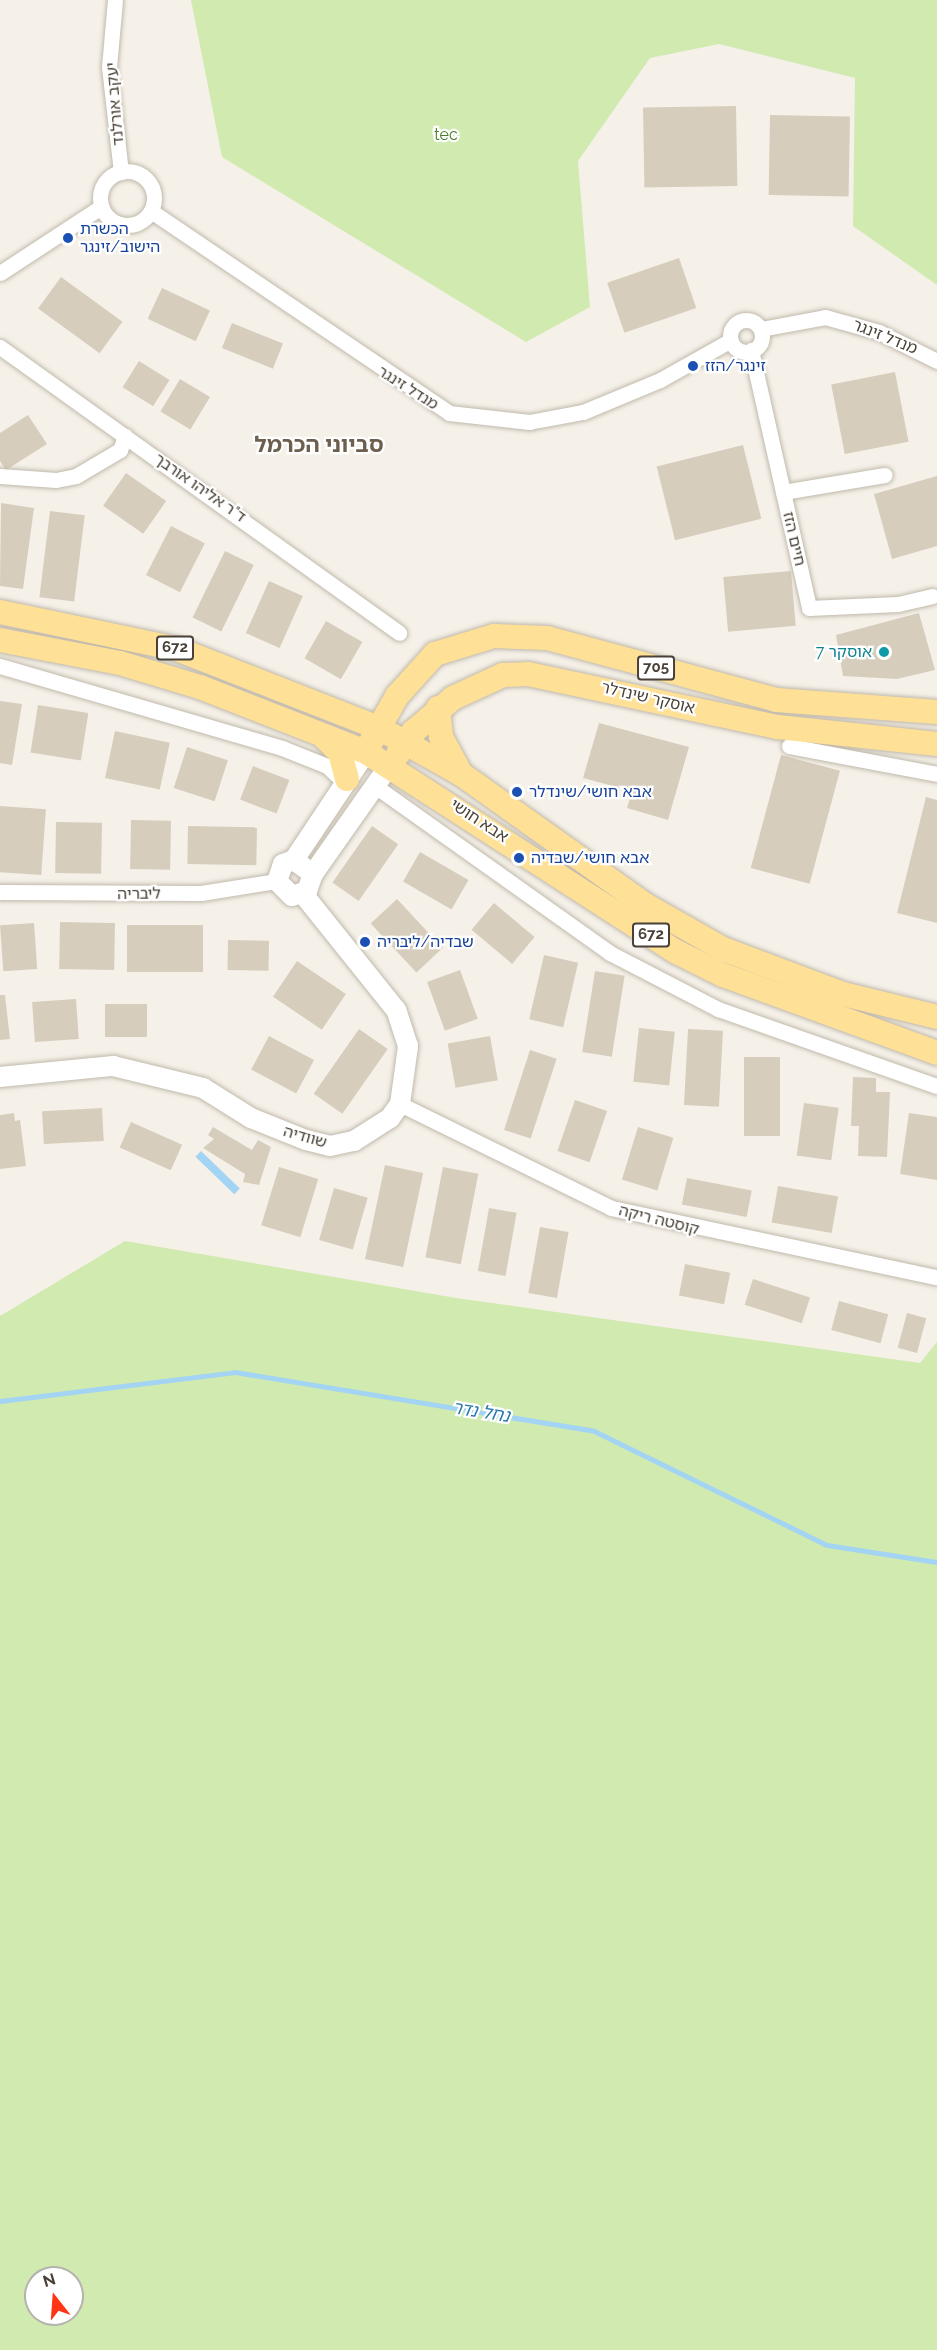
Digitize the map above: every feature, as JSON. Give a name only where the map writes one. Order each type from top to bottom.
[{"type":"main road","name":"אבא חושי","points":[[0,612],[177,649],[379,728],[406,741],[461,774],[647,906],[723,949],[843,994],[937,1017]]},
{"type":"main road","name":"אוסקר שינדלר","points":[[366,752],[397,696],[429,660],[454,645],[521,635],[776,700],[937,712]]},
{"type":"main road","name":"אבא חושי","points":[[0,640],[120,663],[322,735],[391,763],[675,951],[723,975],[937,1053]]},
{"type":"main road","name":"אוסקר שינדלר","points":[[391,763],[406,741],[438,708],[503,675],[546,675],[778,727],[937,744]]},
{"type":"main road","name":"אוסקר שינדלר","points":[[342,713],[373,710],[397,696]]},
{"type":"main road","points":[[438,708],[441,737],[461,774]]},
{"type":"main road","points":[[322,735],[340,753],[346,782]]},
{"type":"street","name":"יעקב אורלנד","points":[[115,0],[109,67],[121,172]]},
{"type":"street","points":[[0,273],[101,207],[106,181],[121,172],[138,174],[151,186],[151,211],[129,225],[112,221],[101,207]]},
{"type":"street","name":"מנדל זינגר","points":[[151,211],[267,285],[365,360],[449,413],[530,422],[583,412],[660,380],[731,339]]},
{"type":"street","name":"מנדל זינגר","points":[[761,329],[825,317],[879,332],[937,361]]},
{"type":"street","points":[[744,320],[761,329],[761,340],[751,350],[741,351],[731,339],[734,325],[744,320]]},
{"type":"street","name":"ד\"ר אליהו אורבך","points":[[0,347],[399,633]]},
{"type":"street","name":"חיים הזז","points":[[751,350],[809,608],[898,604],[932,596]]},
{"type":"street","points":[[0,476],[56,480],[76,476],[120,450],[125,435]]},
{"type":"street","points":[[783,492],[885,475]]},
{"type":"street","points":[[0,666],[282,748],[327,766],[346,782]]},
{"type":"street","points":[[789,746],[937,774]]},
{"type":"street","points":[[303,894],[287,894],[277,881],[283,864],[294,860],[366,752]]},
{"type":"street","points":[[303,894],[313,874],[391,763]]},
{"type":"street","name":"אבא חושי","points":[[375,786],[610,953],[718,1009],[937,1086]]},
{"type":"street","points":[[294,860],[313,874]]},
{"type":"street","name":"ליבריה","points":[[0,892],[201,893],[277,881]]},
{"type":"street","points":[[303,894],[396,1010],[408,1046],[400,1104]]},
{"type":"street","name":"שוודיה","points":[[0,1077],[123,1068],[203,1088],[251,1118],[330,1146],[354,1141],[400,1104]]},
{"type":"street","name":"קוסטה ריקה","points":[[400,1104],[611,1208],[937,1277]]},
{"type":"green space","name":"tec","points":[[191,0],[937,0],[937,285],[853,226],[855,78],[719,44],[650,58],[578,161],[590,307],[526,342],[222,157]]},
{"type":"green space","points":[[125,1241],[456,1298],[920,1363],[937,1342],[937,2350],[0,2350],[0,1316]]},
{"type":"water","points":[[201,1151],[240,1189],[234,1194],[195,1157]]},
{"type":"building","points":[[736,106],[737,186],[644,188],[643,108]]},
{"type":"building","points":[[770,115],[850,116],[849,196],[769,195]]},
{"type":"building","points":[[679,258],[696,308],[624,333],[607,283]]},
{"type":"building","points":[[61,277],[122,322],[100,353],[38,309]]},
{"type":"building","points":[[162,288],[210,310],[196,341],[148,319]]},
{"type":"building","points":[[232,323],[283,344],[273,369],[222,348]]},
{"type":"building","points":[[139,361],[170,380],[153,406],[123,387]]},
{"type":"building","points":[[895,372],[909,442],[845,454],[831,384]]},
{"type":"building","points":[[180,379],[210,397],[190,430],[160,412]]},
{"type":"building","points":[[28,415],[47,444],[6,470],[0,461],[0,433]]},
{"type":"building","points":[[743,445],[761,519],[675,540],[657,467]]},
{"type":"building","points":[[126,473],[166,501],[143,534],[103,506]]},
{"type":"building","points":[[937,476],[937,546],[892,559],[874,494]]},
{"type":"building","points":[[1,503],[34,508],[23,589],[0,586]]},
{"type":"building","points":[[50,511],[85,515],[74,602],[39,597]]},
{"type":"building","points":[[171,526],[205,543],[180,592],[146,575]]},
{"type":"building","points":[[225,551],[254,565],[221,632],[193,618]]},
{"type":"building","points":[[791,571],[796,626],[728,632],[723,577]]},
{"type":"building","points":[[269,581],[303,596],[280,648],[246,633]]},
{"type":"building","name":"אוסקר 7","points":[[919,613],[935,670],[897,679],[843,676],[836,635]]},
{"type":"building","points":[[326,621],[362,642],[341,679],[304,658]]},
{"type":"building","points":[[0,701],[22,704],[12,765],[0,763]]},
{"type":"building","points":[[38,705],[88,713],[81,760],[30,752]]},
{"type":"building","points":[[599,723],[689,747],[668,820],[627,808],[632,791],[583,778]]},
{"type":"building","points":[[115,731],[170,743],[160,790],[105,778]]},
{"type":"building","points":[[187,747],[228,760],[215,801],[174,788]]},
{"type":"building","points":[[781,755],[840,771],[810,884],[751,868]]},
{"type":"building","points":[[253,766],[289,780],[277,814],[240,800]]},
{"type":"building","points":[[926,797],[937,800],[937,923],[897,913]]},
{"type":"building","points":[[0,806],[46,809],[41,875],[0,872]]},
{"type":"building","points":[[131,820],[171,821],[170,870],[130,869]]},
{"type":"building","points":[[56,822],[102,823],[101,874],[55,873]]},
{"type":"building","points":[[188,826],[257,827],[256,865],[187,864]]},
{"type":"building","points":[[372,826],[398,844],[359,901],[332,883]]},
{"type":"building","points":[[420,852],[468,880],[451,909],[403,881]]},
{"type":"building","points":[[397,899],[443,948],[416,973],[371,924]]},
{"type":"building","points":[[494,903],[535,937],[512,964],[472,930]]},
{"type":"building","points":[[60,922],[115,923],[114,970],[59,969]]},
{"type":"building","points":[[34,923],[37,969],[3,971],[0,925]]},
{"type":"building","points":[[127,925],[203,925],[203,972],[127,972]]},
{"type":"building","points":[[228,940],[269,941],[268,971],[227,970]]},
{"type":"building","points":[[544,955],[578,963],[563,1027],[529,1019]]},
{"type":"building","points":[[297,961],[346,994],[322,1030],[273,997]]},
{"type":"building","points":[[460,970],[478,1019],[445,1031],[427,982]]},
{"type":"building","points":[[595,971],[625,976],[612,1057],[582,1052]]},
{"type":"building","points":[[0,995],[5,995],[10,1039],[0,1040]]},
{"type":"building","points":[[76,999],[79,1039],[35,1042],[32,1002]]},
{"type":"building","points":[[105,1004],[147,1004],[147,1037],[105,1037]]},
{"type":"building","points":[[639,1028],[675,1032],[669,1085],[633,1082]]},
{"type":"building","points":[[359,1029],[388,1049],[342,1114],[314,1094]]},
{"type":"building","points":[[688,1029],[723,1031],[719,1107],[684,1105]]},
{"type":"building","points":[[269,1036],[314,1060],[296,1093],[251,1070]]},
{"type":"building","points":[[490,1036],[498,1080],[455,1088],[448,1043]]},
{"type":"building","points":[[530,1050],[557,1059],[531,1139],[504,1130]]},
{"type":"building","points":[[744,1057],[780,1057],[780,1136],[744,1136]]},
{"type":"building","points":[[853,1077],[876,1078],[876,1092],[890,1092],[887,1157],[858,1156],[859,1126],[851,1126]]},
{"type":"building","points":[[575,1100],[607,1111],[590,1162],[557,1151]]},
{"type":"building","points":[[804,1103],[839,1108],[831,1160],[797,1155]]},
{"type":"building","points":[[102,1108],[104,1141],[44,1144],[42,1111]]},
{"type":"building","points":[[14,1113],[15,1121],[20,1120],[26,1166],[0,1169],[0,1115]]},
{"type":"building","points":[[909,1113],[937,1117],[937,1180],[900,1174]]},
{"type":"building","points":[[131,1122],[182,1145],[171,1170],[120,1148]]},
{"type":"building","points":[[213,1127],[252,1150],[258,1140],[271,1147],[259,1185],[243,1182],[245,1174],[203,1148],[214,1139],[208,1135]]},
{"type":"building","points":[[638,1127],[673,1138],[657,1190],[622,1180]]},
{"type":"building","points":[[385,1165],[423,1173],[403,1267],[365,1259]]},
{"type":"building","points":[[279,1167],[318,1179],[300,1237],[261,1225]]},
{"type":"building","points":[[443,1167],[478,1174],[461,1264],[425,1257]]},
{"type":"building","points":[[687,1178],[752,1191],[747,1217],[682,1205]]},
{"type":"building","points":[[778,1186],[838,1197],[832,1233],[772,1222]]},
{"type":"building","points":[[334,1188],[368,1198],[353,1250],[319,1240]]},
{"type":"building","points":[[489,1208],[517,1213],[505,1276],[478,1271]]},
{"type":"building","points":[[540,1227],[569,1232],[557,1298],[528,1293]]},
{"type":"building","points":[[685,1264],[730,1273],[724,1304],[679,1295]]},
{"type":"building","points":[[753,1279],[810,1298],[802,1323],[745,1305]]},
{"type":"building","points":[[839,1301],[888,1314],[880,1343],[831,1330]]},
{"type":"building","points":[[907,1313],[926,1318],[917,1353],[898,1348]]},
{"type":"waterway","name":"נחל נדר","points":[[0,1401],[235,1372],[594,1431],[827,1545],[937,1562]]},
{"type":"place","name":"הכשרת הישוב/זינגר","points":[[68,238]]},
{"type":"place","name":"זינגר/הזז","points":[[693,366]]},
{"type":"place","name":"אוסקר 7","points":[[884,652]]},
{"type":"place","name":"אבא חושי/שינדלר","points":[[517,792]]},
{"type":"place","name":"אבא חושי/שבדיה","points":[[519,858]]},
{"type":"place","name":"שבדיה/ליבריה","points":[[365,942]]},
{"type":"district","name":"סביוני הכרמל","points":[[319,445]]}]
